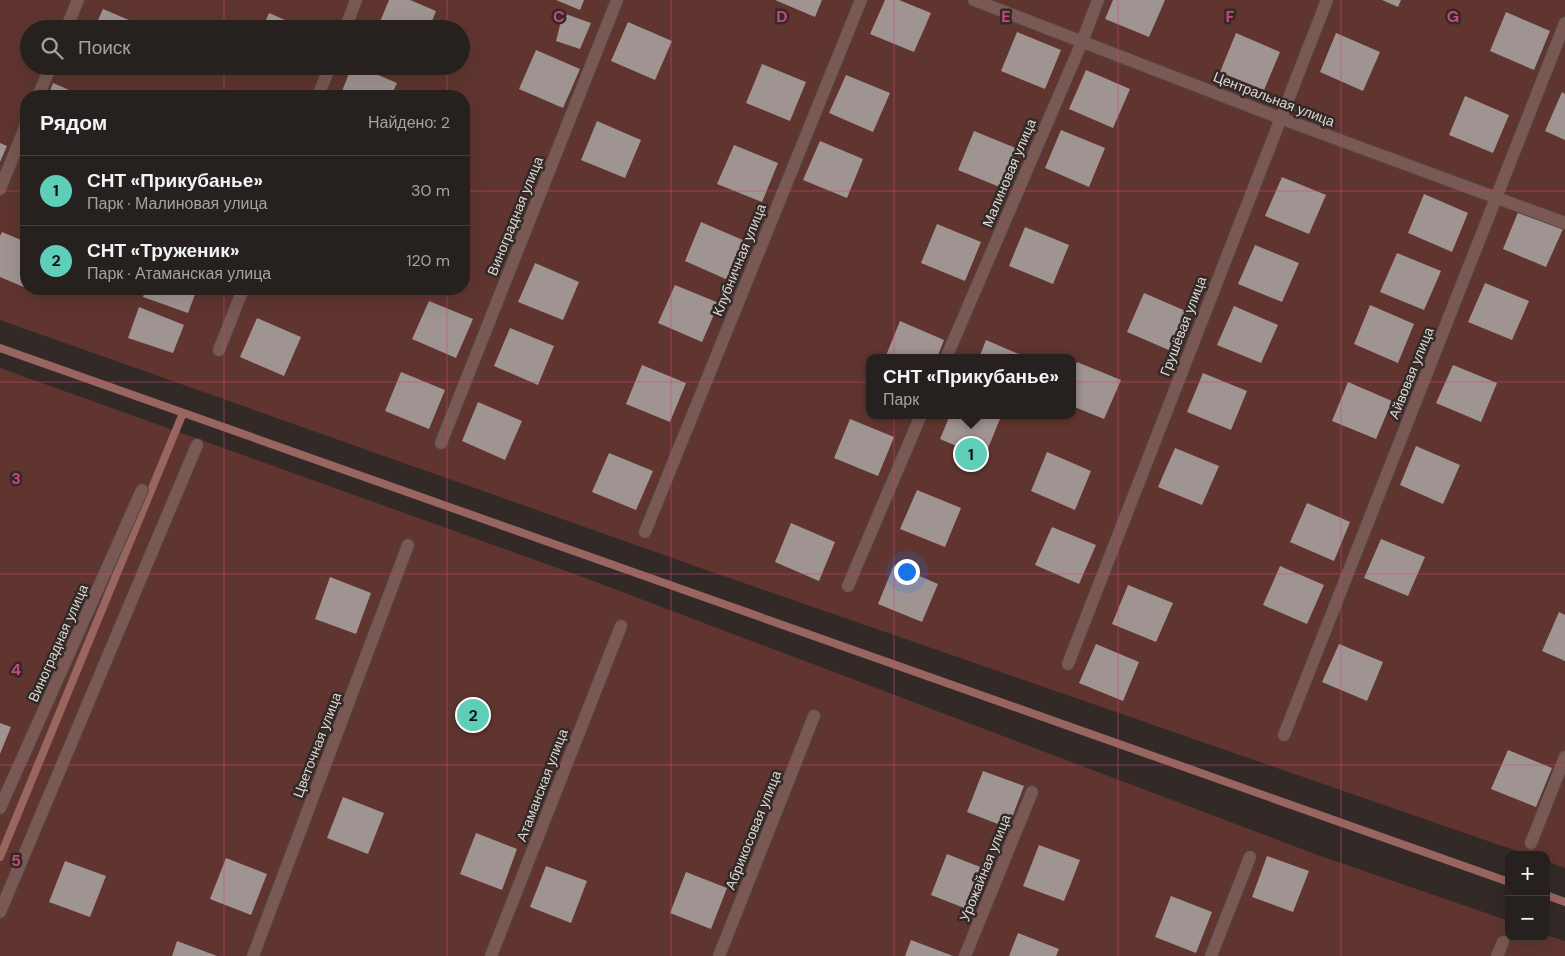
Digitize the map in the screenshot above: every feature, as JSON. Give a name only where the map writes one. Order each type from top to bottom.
[{"type":"street","points":[[70,20],[78,0]]},
{"type":"street","points":[[348,20],[356,0]]},
{"type":"street","name":"Виноградная улица","points":[[441,443],[617,0]]},
{"type":"street","name":"Клубничная улица","points":[[645,532],[861,0]]},
{"type":"street","name":"Центральная улица","points":[[974,0],[1280,118],[1565,223]]},
{"type":"street","name":"Малиновая улица","points":[[948,354],[1082,42],[1098,0]]},
{"type":"street","name":"Грушёвая улица","points":[[1068,664],[1327,0]]},
{"type":"street","name":"Айвовая улица","points":[[1284,735],[1565,23]]},
{"type":"street","points":[[41,90],[47,75]]},
{"type":"street","points":[[320,90],[326,75]]},
{"type":"street","points":[[0,189],[20,141]]},
{"type":"street","points":[[219,350],[241,295]]},
{"type":"street","points":[[848,586],[919,419]]},
{"type":"street","points":[[0,912],[197,446]]},
{"type":"street","name":"Виноградная улица","points":[[0,808],[142,490]]},
{"type":"street","name":"Цветочная улица","points":[[253,956],[408,545]]},
{"type":"street","name":"Атаманская улица","points":[[491,956],[621,626]]},
{"type":"street","name":"Абрикосовая улица","points":[[719,956],[814,716]]},
{"type":"street","points":[[1531,843],[1565,757]]},
{"type":"street","name":"Урожайная улица","points":[[966,956],[1032,792]]},
{"type":"street","points":[[1211,956],[1250,857]]},
{"type":"street","points":[[1497,956],[1503,942]]},
{"type":"shaded area","points":[[0,0],[1565,0],[1565,868],[1550,862],[1550,851],[1516,851],[695,566],[0,320]]},
{"type":"shaded area","points":[[0,368],[580,576],[1312,853],[1505,920],[1505,941],[1550,941],[1550,936],[1565,941],[1565,956],[0,956]]},
{"type":"building","points":[[389,0],[410,0],[436,11],[432,20],[381,20]]},
{"type":"building","points":[[556,0],[584,0],[580,10]]},
{"type":"building","points":[[775,0],[822,0],[815,17]]},
{"type":"building","points":[[885,0],[899,0],[931,13],[914,52],[870,34]]},
{"type":"building","points":[[1113,0],[1165,0],[1149,37],[1105,19]]},
{"type":"building","points":[[1382,0],[1401,0],[1398,7]]},
{"type":"building","points":[[103,9],[129,20],[98,20]]},
{"type":"building","points":[[1506,12],[1550,31],[1534,70],[1490,51]]},
{"type":"building","points":[[269,13],[285,20],[266,20]]},
{"type":"building","points":[[563,13],[591,23],[580,49],[556,41]]},
{"type":"building","points":[[628,22],[672,41],[655,80],[611,61]]},
{"type":"building","points":[[1017,32],[1061,50],[1045,89],[1001,71]]},
{"type":"building","points":[[1236,33],[1280,52],[1264,90],[1220,72]]},
{"type":"building","points":[[1336,33],[1380,52],[1363,91],[1320,72]]},
{"type":"building","points":[[536,50],[580,69],[563,108],[519,89]]},
{"type":"building","points":[[762,64],[806,82],[790,121],[746,103]]},
{"type":"building","points":[[1086,70],[1130,89],[1113,128],[1069,109]]},
{"type":"building","points":[[348,75],[378,75],[397,83],[394,90],[342,90]]},
{"type":"building","points":[[846,75],[890,93],[873,132],[829,113]]},
{"type":"building","points":[[53,83],[69,90],[50,90]]},
{"type":"building","points":[[1562,92],[1565,94],[1565,140],[1545,131]]},
{"type":"building","points":[[1465,96],[1509,115],[1493,153],[1449,135]]},
{"type":"building","points":[[597,121],[641,140],[625,178],[581,160]]},
{"type":"building","points":[[1061,130],[1105,148],[1089,187],[1045,168]]},
{"type":"building","points":[[974,131],[1018,149],[1002,188],[958,170]]},
{"type":"building","points":[[820,141],[863,159],[847,198],[803,180]]},
{"type":"building","points":[[0,143],[7,146],[0,162]]},
{"type":"building","points":[[734,145],[778,163],[762,202],[717,184]]},
{"type":"building","points":[[1282,177],[1326,195],[1309,234],[1265,216]]},
{"type":"building","points":[[1424,194],[1468,213],[1452,252],[1408,233]]},
{"type":"building","points":[[1519,210],[1563,229],[1546,267],[1503,249]]},
{"type":"building","points":[[701,222],[745,241],[728,280],[685,261]]},
{"type":"building","points":[[937,224],[981,242],[965,281],[921,263]]},
{"type":"building","points":[[1025,227],[1069,245],[1053,284],[1009,266]]},
{"type":"building","points":[[2,232],[20,240],[20,285],[0,277],[0,236]]},
{"type":"building","points":[[1255,245],[1299,263],[1282,302],[1238,284]]},
{"type":"building","points":[[1397,253],[1441,271],[1424,310],[1380,292]]},
{"type":"building","points":[[535,263],[579,282],[563,320],[518,302]]},
{"type":"building","points":[[1485,283],[1529,301],[1512,340],[1468,322]]},
{"type":"building","points":[[675,285],[719,303],[702,342],[658,323]]},
{"type":"building","points":[[1144,293],[1188,312],[1171,351],[1127,332]]},
{"type":"building","points":[[144,295],[195,295],[188,313],[143,297]]},
{"type":"building","points":[[429,301],[473,319],[456,358],[412,339]]},
{"type":"building","points":[[1370,305],[1414,324],[1398,363],[1354,344]]},
{"type":"building","points":[[1234,306],[1278,325],[1261,363],[1217,345]]},
{"type":"building","points":[[139,307],[184,325],[173,353],[128,338]]},
{"type":"building","points":[[257,318],[301,337],[284,376],[240,357]]},
{"type":"building","points":[[900,321],[944,340],[939,354],[887,354]]},
{"type":"building","points":[[510,328],[554,346],[538,385],[494,366]]},
{"type":"building","points":[[986,340],[1019,354],[981,354]]},
{"type":"building","points":[[1077,362],[1121,380],[1104,419],[1076,408]]},
{"type":"building","points":[[642,365],[686,383],[670,422],[626,404]]},
{"type":"building","points":[[1453,365],[1497,383],[1481,422],[1436,403]]},
{"type":"building","points":[[401,372],[445,390],[429,429],[385,411]]},
{"type":"building","points":[[1203,373],[1247,391],[1231,430],[1187,412]]},
{"type":"building","points":[[1348,382],[1392,401],[1376,439],[1332,421]]},
{"type":"building","points":[[478,402],[522,421],[505,460],[462,441]]},
{"type":"building","points":[[850,419],[894,437],[878,476],[834,458]]},
{"type":"building","points":[[948,419],[1000,419],[984,458],[940,439]]},
{"type":"building","points":[[1416,446],[1460,465],[1443,504],[1400,485]]},
{"type":"building","points":[[1175,448],[1219,466],[1202,505],[1158,487]]},
{"type":"building","points":[[1047,452],[1091,471],[1075,510],[1031,491]]},
{"type":"building","points":[[609,453],[653,471],[636,510],[592,492]]},
{"type":"building","points":[[917,490],[961,508],[945,547],[900,529]]},
{"type":"building","points":[[1307,503],[1350,522],[1334,561],[1290,542]]},
{"type":"building","points":[[791,523],[835,542],[819,581],[775,562]]},
{"type":"building","points":[[1052,527],[1096,545],[1079,584],[1035,565]]},
{"type":"building","points":[[1381,539],[1425,557],[1408,596],[1364,578]]},
{"type":"building","points":[[894,565],[938,584],[922,622],[878,604]]},
{"type":"building","points":[[1280,566],[1324,585],[1307,624],[1263,605]]},
{"type":"building","points":[[330,577],[371,593],[356,634],[315,619]]},
{"type":"building","points":[[1128,585],[1173,603],[1156,642],[1112,624]]},
{"type":"building","points":[[1559,612],[1565,615],[1565,661],[1542,651]]},
{"type":"building","points":[[1096,644],[1139,662],[1123,701],[1079,683]]},
{"type":"building","points":[[1339,644],[1383,662],[1367,701],[1322,682]]},
{"type":"building","points":[[0,723],[11,727],[0,754]]},
{"type":"building","points":[[1508,750],[1552,768],[1536,807],[1491,789]]},
{"type":"building","points":[[983,771],[1024,786],[1008,828],[967,812]]},
{"type":"building","points":[[343,797],[384,813],[368,854],[327,838]]},
{"type":"building","points":[[476,833],[517,849],[502,890],[460,874]]},
{"type":"building","points":[[1039,845],[1080,860],[1064,901],[1023,886]]},
{"type":"building","points":[[947,854],[988,870],[972,911],[931,895]]},
{"type":"building","points":[[1267,856],[1309,871],[1293,912],[1252,897]]},
{"type":"building","points":[[226,858],[267,874],[251,915],[210,899]]},
{"type":"building","points":[[65,861],[106,876],[90,917],[49,902]]},
{"type":"building","points":[[546,866],[587,881],[571,923],[530,907]]},
{"type":"building","points":[[686,872],[727,888],[711,929],[670,913]]},
{"type":"building","points":[[1171,896],[1212,912],[1196,953],[1155,937]]},
{"type":"building","points":[[1018,933],[1059,949],[1056,956],[1009,956]]},
{"type":"building","points":[[911,940],[953,956],[905,956]]},
{"type":"building","points":[[177,941],[217,956],[172,956]]},
{"type":"waterway","points":[[0,348],[1505,881]]},
{"type":"waterway","points":[[0,857],[183,413]]},
{"type":"waterway","points":[[1549,896],[1565,902]]},
{"type":"place","name":"СНТ «Прикубанье»","points":[[971,454]]},
{"type":"place","name":"СНТ «Труженик»","points":[[473,715]]}]
